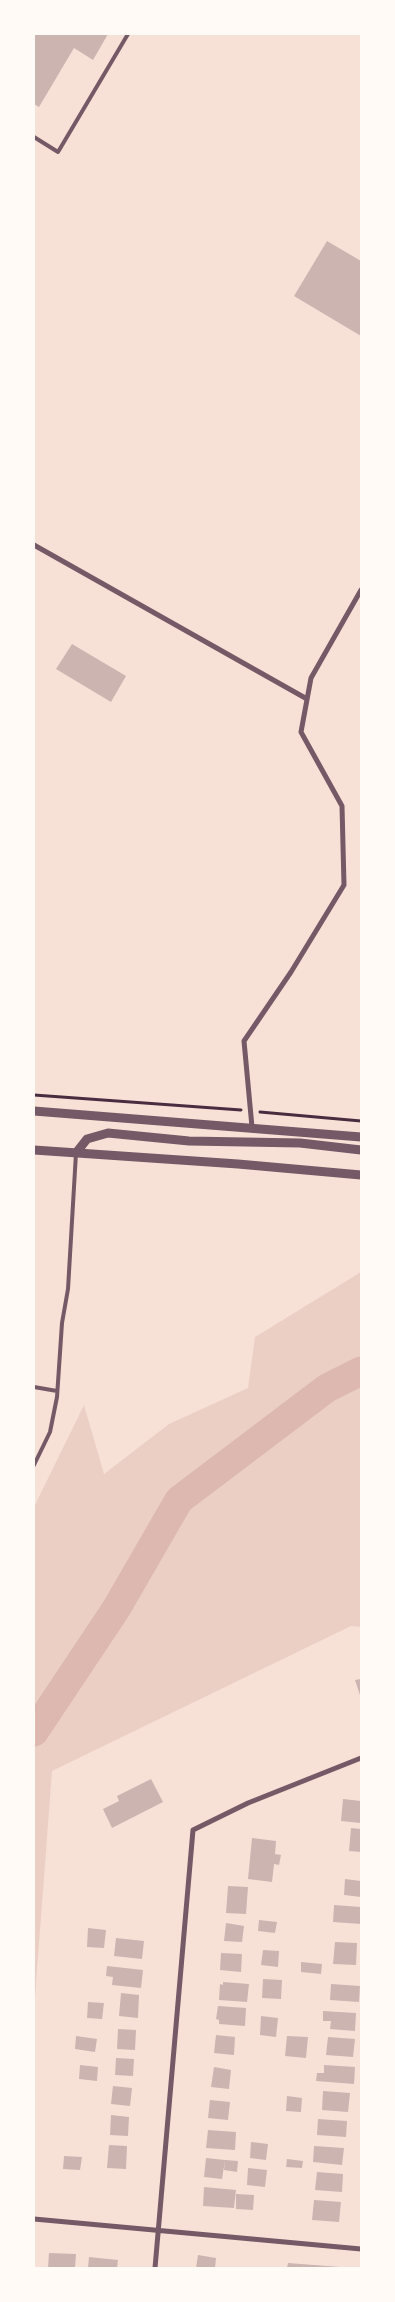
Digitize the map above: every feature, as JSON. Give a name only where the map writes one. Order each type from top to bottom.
[{"type":"street","points":[[34,545],[307,699]]},
{"type":"street","points":[[252,1127],[244,1041],[291,972],[344,885],[342,806],[301,732],[310,678],[361,590]]},
{"type":"street","points":[[34,1111],[361,1137]]},
{"type":"street","points":[[76,1152],[87,1139],[108,1134],[189,1141],[300,1143],[361,1150]]},
{"type":"street","points":[[34,1150],[361,1175]]},
{"type":"street","points":[[156,2268],[193,1830],[248,1803],[361,1758]]},
{"type":"street","points":[[34,2220],[361,2249]]},
{"type":"lane","points":[[34,137],[58,152],[128,34]]},
{"type":"lane","points":[[34,1465],[50,1432],[57,1391],[62,1324],[68,1289],[76,1152]]},
{"type":"lane","points":[[34,1387],[57,1391]]},
{"type":"path","points":[[34,1095],[226,1109]]},
{"type":"path","points":[[258,1112],[361,1121]]},
{"type":"shaded area","points":[[361,1272],[361,1627],[351,1626],[52,1771],[34,2011],[34,1507],[84,1405],[104,1474],[169,1424],[248,1388],[255,1337]]},
{"type":"building","points":[[34,34],[108,34],[93,60],[74,48],[39,107],[34,104]]},
{"type":"building","points":[[327,241],[361,261],[361,336],[294,296]]},
{"type":"building","points":[[72,644],[126,676],[111,702],[56,669]]},
{"type":"building","points":[[361,1679],[361,1698],[355,1680]]},
{"type":"building","points":[[151,1779],[163,1802],[112,1828],[103,1809],[119,1801],[117,1796]]},
{"type":"building","points":[[343,1799],[361,1801],[361,1823],[341,1821]]},
{"type":"building","points":[[351,1828],[361,1829],[361,1852],[349,1851]]},
{"type":"building","points":[[252,1838],[276,1841],[275,1854],[281,1855],[279,1865],[274,1864],[272,1882],[248,1879]]},
{"type":"building","points":[[345,1879],[361,1881],[361,1897],[344,1895]]},
{"type":"building","points":[[228,1886],[248,1887],[246,1914],[226,1913]]},
{"type":"building","points":[[334,1905],[361,1907],[361,1924],[333,1922]]},
{"type":"building","points":[[259,1920],[277,1922],[275,1933],[258,1931]]},
{"type":"building","points":[[226,1923],[244,1926],[242,1942],[224,1941]]},
{"type":"building","points":[[88,1928],[106,1930],[104,1948],[87,1947]]},
{"type":"building","points":[[116,1938],[144,1941],[142,1959],[114,1956]]},
{"type":"building","points":[[335,1942],[357,1943],[356,1965],[333,1964]]},
{"type":"building","points":[[263,1950],[279,1951],[278,1967],[261,1965]]},
{"type":"building","points":[[221,1953],[242,1954],[241,1972],[220,1970]]},
{"type":"building","points":[[301,1962],[322,1964],[321,1974],[301,1972]]},
{"type":"building","points":[[107,1966],[143,1970],[141,1988],[112,1985],[113,1977],[106,1976]]},
{"type":"building","points":[[263,1979],[282,1980],[281,1999],[262,1998]]},
{"type":"building","points":[[223,1982],[249,1984],[247,2002],[219,2000],[220,1984],[223,1985]]},
{"type":"building","points":[[331,1984],[360,1986],[359,2002],[330,2000]]},
{"type":"building","points":[[121,1993],[139,1995],[138,2018],[119,2016]]},
{"type":"building","points":[[88,2002],[104,2003],[102,2019],[87,2018]]},
{"type":"building","points":[[218,2006],[246,2008],[245,2026],[219,2024],[219,2020],[216,2019]]},
{"type":"building","points":[[323,2011],[356,2013],[355,2031],[330,2029],[331,2021],[323,2021]]},
{"type":"building","points":[[261,2016],[278,2018],[276,2037],[260,2035]]},
{"type":"building","points":[[118,2029],[136,2030],[135,2050],[117,2049]]},
{"type":"building","points":[[216,2035],[235,2037],[234,2055],[214,2053]]},
{"type":"building","points":[[76,2036],[97,2039],[95,2052],[75,2049]]},
{"type":"building","points":[[287,2036],[308,2037],[306,2058],[285,2056]]},
{"type":"building","points":[[328,2037],[355,2039],[353,2057],[326,2055]]},
{"type":"building","points":[[116,2058],[134,2059],[133,2076],[115,2075]]},
{"type":"building","points":[[80,2065],[98,2067],[97,2081],[79,2079]]},
{"type":"building","points":[[324,2065],[355,2067],[354,2084],[316,2081],[317,2073],[324,2073]]},
{"type":"building","points":[[214,2067],[231,2070],[229,2089],[211,2087]]},
{"type":"building","points":[[113,2086],[132,2088],[130,2106],[111,2104]]},
{"type":"building","points":[[323,2091],[350,2093],[348,2112],[322,2110]]},
{"type":"building","points":[[287,2096],[302,2098],[301,2112],[286,2111]]},
{"type":"building","points":[[210,2100],[230,2102],[228,2120],[208,2118]]},
{"type":"building","points":[[111,2115],[129,2117],[128,2136],[110,2135]]},
{"type":"building","points":[[318,2119],[347,2121],[346,2137],[317,2135]]},
{"type":"building","points":[[208,2130],[236,2132],[235,2150],[206,2148]]},
{"type":"building","points":[[251,2142],[268,2144],[266,2160],[250,2158]]},
{"type":"building","points":[[109,2145],[127,2146],[126,2169],[107,2168]]},
{"type":"building","points":[[314,2146],[344,2148],[342,2165],[313,2162]]},
{"type":"building","points":[[64,2156],[82,2157],[80,2170],[63,2169]]},
{"type":"building","points":[[206,2158],[225,2160],[222,2179],[204,2177]]},
{"type":"building","points":[[287,2159],[303,2161],[302,2168],[286,2167]]},
{"type":"building","points":[[225,2160],[238,2161],[237,2172],[224,2170]]},
{"type":"building","points":[[248,2168],[267,2170],[265,2187],[247,2185]]},
{"type":"building","points":[[317,2172],[343,2174],[342,2192],[315,2190]]},
{"type":"building","points":[[204,2187],[236,2190],[234,2208],[203,2206]]},
{"type":"building","points":[[236,2194],[254,2195],[253,2210],[236,2209]]},
{"type":"building","points":[[314,2200],[341,2202],[339,2222],[312,2220]]},
{"type":"building","points":[[49,2253],[76,2254],[75,2268],[48,2268]]},
{"type":"building","points":[[198,2255],[216,2258],[215,2268],[196,2268]]},
{"type":"building","points":[[89,2257],[118,2260],[117,2268],[88,2268]]},
{"type":"building","points":[[288,2263],[340,2267],[287,2268]]},
{"type":"waterway","points":[[34,1732],[116,1609],[179,1500],[327,1388],[361,1371]]}]
